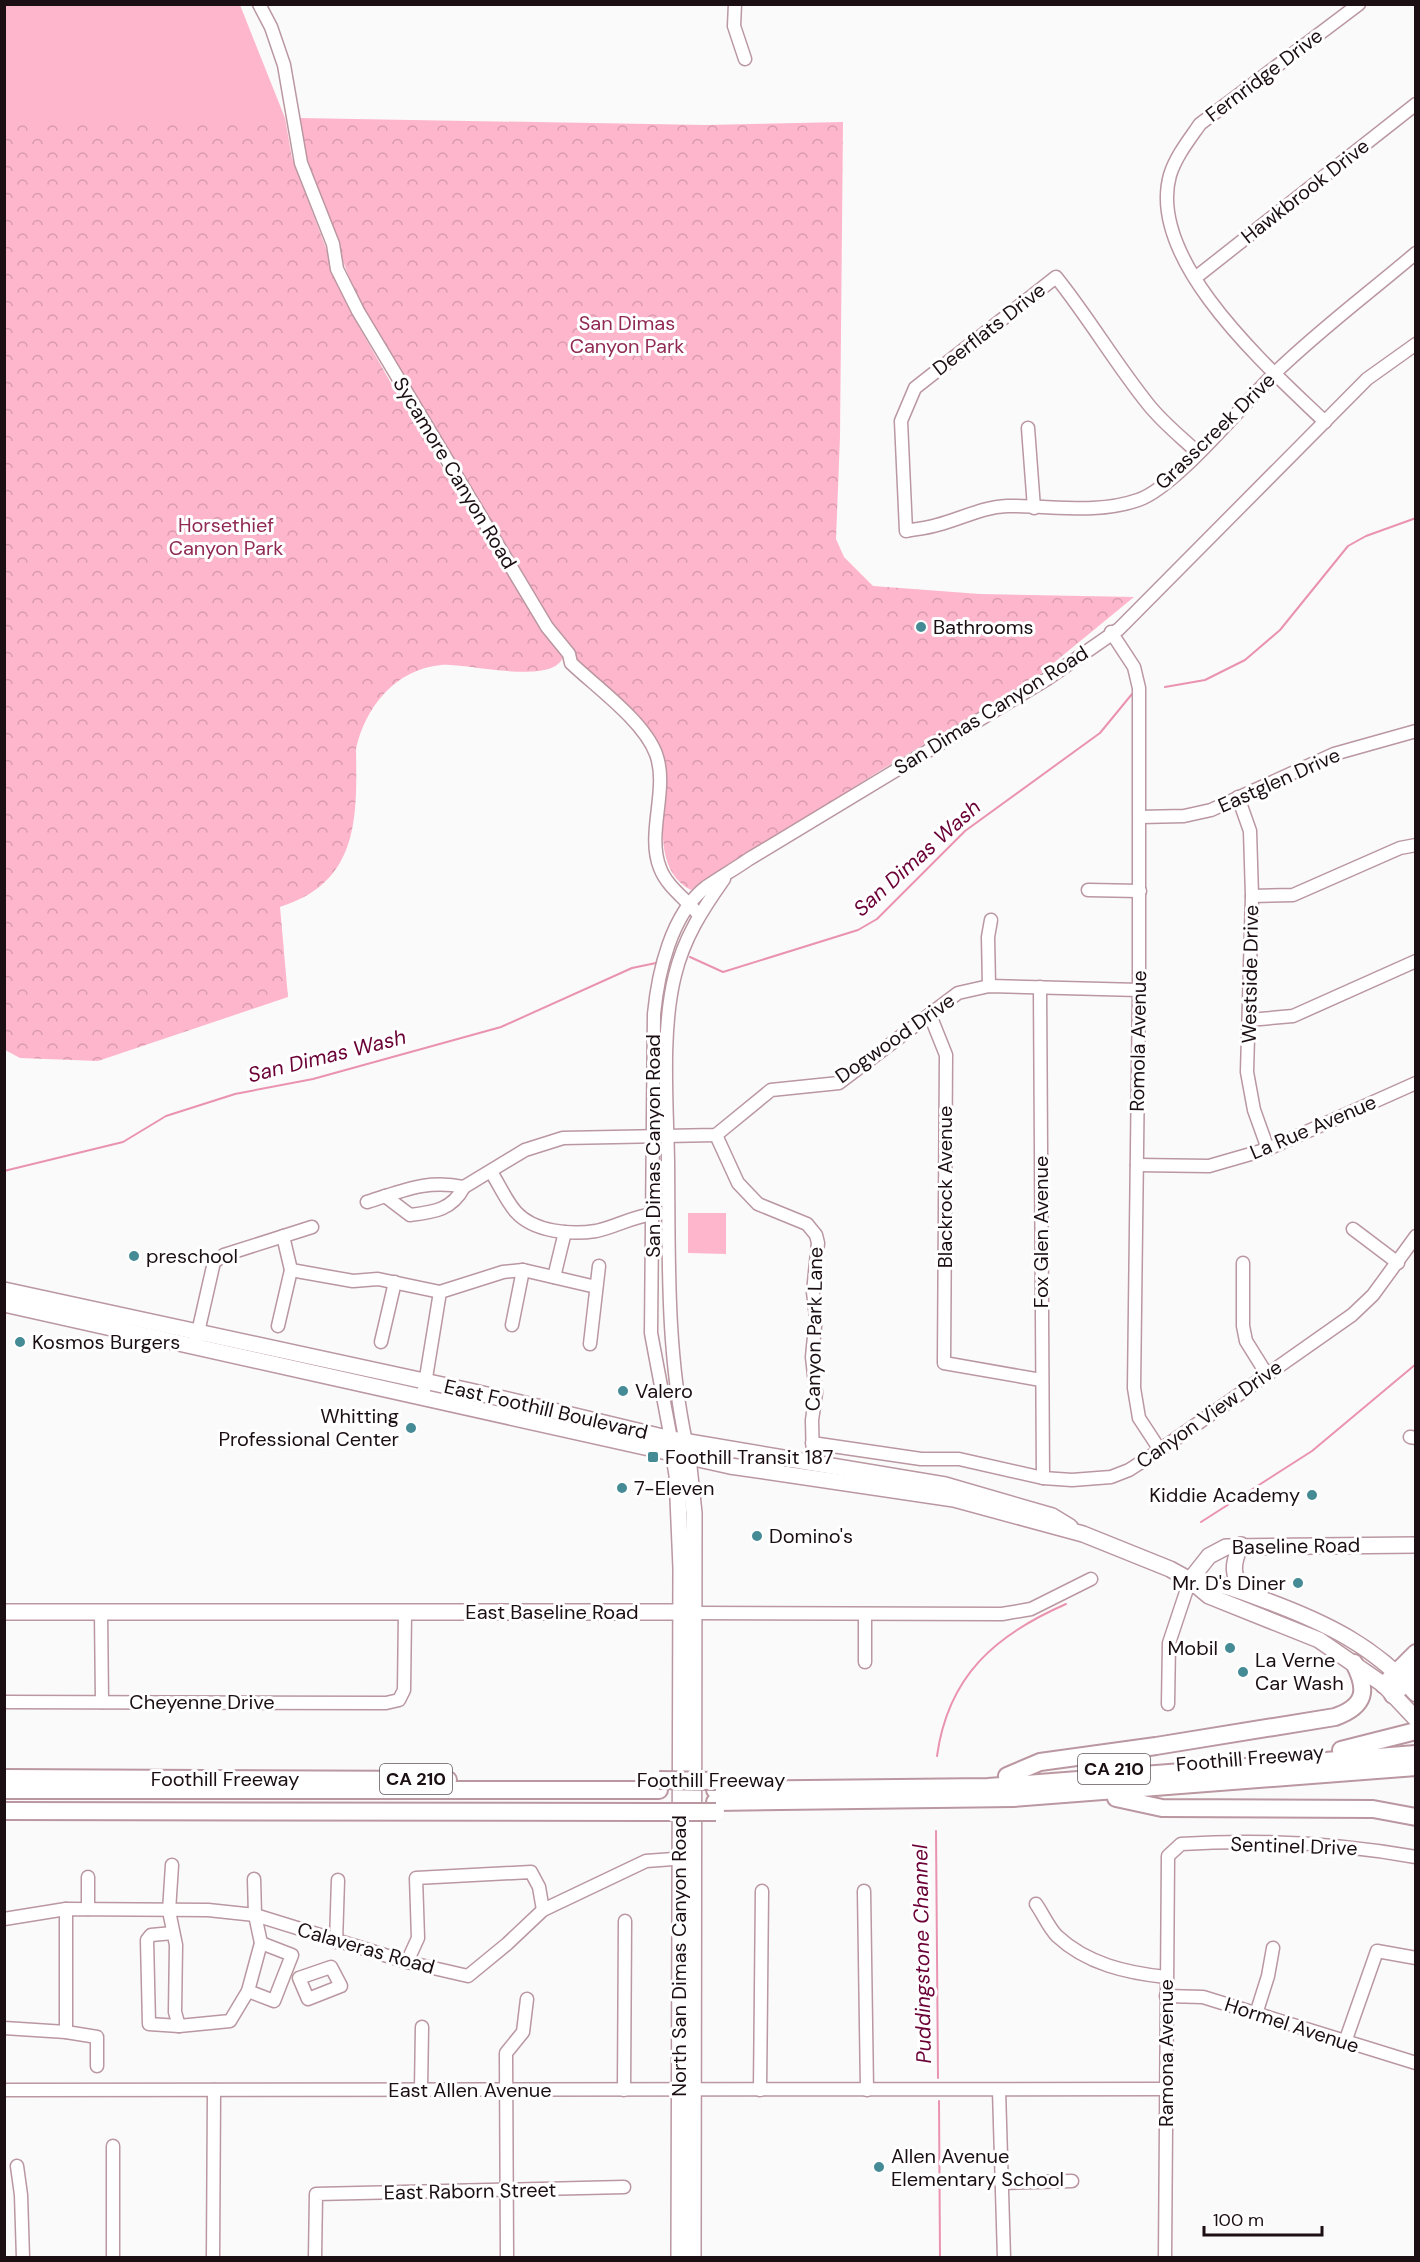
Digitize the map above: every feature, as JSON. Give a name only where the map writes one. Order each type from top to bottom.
[{"type":"highway","points":[[1402,1684],[1416,1653]]},
{"type":"highway","points":[[1006,1776],[1041,1762],[1156,1746],[1348,1713],[1360,1701],[1364,1686],[1354,1663]]},
{"type":"highway","points":[[1341,1750],[1413,1727]]},
{"type":"highway","name":"Foothill Freeway","points":[[4,1778],[716,1796],[841,1807],[898,1794],[1006,1776],[1341,1750],[1416,1748]]},
{"type":"highway","points":[[898,1794],[1096,1781],[1416,1754]]},
{"type":"highway","points":[[898,1794],[1069,1794],[1416,1767]]},
{"type":"highway","name":"Foothill Freeway","points":[[4,1811],[551,1812],[659,1796],[716,1796],[819,1785],[898,1794],[1116,1798],[1416,1778]]},
{"type":"highway","points":[[4,1790],[659,1796]]},
{"type":"highway","points":[[1116,1798],[1162,1808],[1373,1809],[1416,1817]]},
{"type":"highway","points":[[4,1802],[101,1802],[126,1810]]},
{"type":"main road","name":"East Foothill Boulevard","points":[[4,1290],[196,1338],[424,1388],[783,1474],[918,1487]]},
{"type":"main road","name":"East Foothill Boulevard","points":[[4,1304],[196,1338]]},
{"type":"main road","name":"East Foothill Boulevard","points":[[680,1448],[813,1464],[918,1487],[1083,1534],[1170,1569],[1190,1580]]},
{"type":"main road","name":"North San Dimas Canyon Road","points":[[679,2258],[694,1858],[687,1612],[680,1525],[680,1448]]},
{"type":"main road","name":"Baseline Road","points":[[1190,1580],[1204,1561],[1216,1550],[1241,1545],[1416,1545]]},
{"type":"main road","points":[[1241,1545],[1233,1567],[1238,1584],[1245,1593]]},
{"type":"main road","points":[[1190,1580],[1221,1583],[1341,1631],[1402,1684],[1413,1727]]},
{"type":"main road","points":[[1190,1580],[1209,1596],[1319,1640],[1354,1663],[1402,1684]]},
{"type":"main road","name":"East Baseline Road","points":[[4,1611],[687,1612]]},
{"type":"main road","name":"North San Dimas Canyon Road","points":[[687,1612],[678,1859],[693,2258]]},
{"type":"street","name":"Sycamore Canyon Road","points":[[259,4],[271,27],[284,65],[301,163],[333,244],[337,269],[364,321],[547,627],[569,654],[571,663],[638,726],[649,740],[659,768],[657,842],[660,868],[673,889],[695,909]]},
{"type":"street","points":[[735,4],[734,26],[745,59]]},
{"type":"street","name":"Fernridge Drive","points":[[1325,422],[1226,322],[1179,254],[1167,203],[1170,175],[1181,151],[1200,124],[1359,4]]},
{"type":"street","name":"Hawkbrook Drive","points":[[1196,278],[1416,104]]},
{"type":"street","name":"Grasscreek Drive","points":[[906,531],[937,525],[977,511],[1007,506],[1112,507],[1140,500],[1165,484],[1275,373],[1416,253]]},
{"type":"street","name":"Deerflats Drive","points":[[906,531],[901,421],[915,388],[1056,277],[1087,316],[1114,359],[1150,406],[1197,452]]},
{"type":"street","name":"San Dimas Canyon Road","points":[[680,1448],[670,1338],[669,999],[695,909],[705,888],[1047,678],[1111,632],[1119,629],[1367,379],[1416,344]]},
{"type":"street","points":[[1028,428],[1034,508]]},
{"type":"street","name":"Romola Avenue","points":[[1111,632],[1134,668],[1139,688],[1140,891],[1135,1404],[1139,1418],[1160,1450]]},
{"type":"street","name":"Eastglen Drive","points":[[1140,817],[1184,816],[1211,810],[1334,754],[1370,742],[1416,731]]},
{"type":"street","name":"Westside Drive","points":[[1238,797],[1250,831],[1252,896],[1247,1072],[1254,1110],[1268,1149]]},
{"type":"street","points":[[1252,896],[1293,895],[1400,848],[1416,845]]},
{"type":"street","points":[[1088,890],[1140,891]]},
{"type":"street","name":"San Dimas Canyon Road","points":[[680,1448],[651,1333],[654,1214],[653,1049],[657,989],[672,936],[695,909]]},
{"type":"street","points":[[989,986],[988,937],[991,920]]},
{"type":"street","points":[[1249,1020],[1293,1016],[1416,961]]},
{"type":"street","name":"Dogwood Drive","points":[[716,1135],[771,1090],[839,1083],[958,993],[989,986],[1139,990]]},
{"type":"street","name":"Fox Glen Avenue","points":[[1040,987],[1043,1478]]},
{"type":"street","name":"Blackrock Avenue","points":[[930,1015],[946,1055],[944,1363],[1041,1380]]},
{"type":"street","name":"La Rue Avenue","points":[[1137,1165],[1209,1166],[1268,1149],[1416,1083]]},
{"type":"street","points":[[385,1196],[410,1215],[436,1211],[451,1205],[464,1187],[525,1150],[563,1138],[716,1135]]},
{"type":"street","name":"Canyon Park Lane","points":[[716,1135],[738,1183],[758,1204],[807,1224],[816,1235],[818,1243],[813,1292],[816,1316],[812,1356],[816,1393],[812,1443],[813,1464]]},
{"type":"street","points":[[491,1172],[516,1212],[531,1223],[565,1232],[596,1230],[635,1216],[654,1214]]},
{"type":"street","points":[[367,1202],[424,1183],[442,1182],[464,1187]]},
{"type":"street","points":[[196,1338],[214,1262],[224,1255],[312,1227]]},
{"type":"street","points":[[1353,1229],[1398,1263]]},
{"type":"street","points":[[554,1277],[565,1232]]},
{"type":"street","points":[[278,1326],[291,1270],[283,1236]]},
{"type":"street","name":"Canyon View Drive","points":[[812,1443],[921,1459],[959,1460],[1043,1478],[1072,1480],[1111,1477],[1129,1470],[1160,1450],[1266,1373],[1352,1315],[1373,1295],[1416,1236]]},
{"type":"street","points":[[1243,1263],[1243,1326],[1246,1341],[1266,1373]]},
{"type":"street","points":[[590,1344],[598,1266]]},
{"type":"street","points":[[291,1270],[353,1281],[378,1279],[440,1292],[503,1272],[523,1270],[596,1287]]},
{"type":"street","points":[[512,1325],[523,1270]]},
{"type":"street","points":[[381,1342],[394,1282]]},
{"type":"street","points":[[424,1388],[440,1292]]},
{"type":"street","points":[[918,1487],[921,1459]]},
{"type":"street","name":"East Baseline Road","points":[[687,1612],[1017,1613],[1031,1609],[1091,1579]]},
{"type":"street","points":[[1168,1704],[1169,1643],[1190,1580]]},
{"type":"street","points":[[101,1612],[102,1702]]},
{"type":"street","name":"Cheyenne Drive","points":[[4,1702],[386,1702],[399,1700],[404,1690],[405,1613]]},
{"type":"street","points":[[865,1614],[865,1662]]},
{"type":"street","name":"Sentinel Drive","points":[[1173,1849],[1181,1844],[1290,1843],[1343,1846],[1416,1857]]},
{"type":"street","name":"Ramona Avenue","points":[[1165,2258],[1167,1864],[1173,1849]]},
{"type":"street","name":"Calaveras Road","points":[[5,1919],[66,1909],[208,1910],[255,1915],[336,1942],[468,1976],[543,1910],[646,1861],[694,1858]]},
{"type":"street","points":[[172,1864],[169,1911],[176,1945],[175,2012],[179,2026]]},
{"type":"street","points":[[407,1962],[418,1938],[416,1878],[531,1872],[539,1887],[543,1910]]},
{"type":"street","points":[[88,1877],[88,1909]]},
{"type":"street","points":[[173,1933],[151,1935],[147,1940],[149,2024],[179,2026],[230,2021],[248,1990],[261,1943],[255,1915],[254,1879]]},
{"type":"street","points":[[336,1942],[338,1880]]},
{"type":"street","points":[[760,2090],[762,1891]]},
{"type":"street","points":[[864,1891],[867,2090]]},
{"type":"street","points":[[1036,1905],[1056,1935],[1079,1952],[1109,1967],[1131,1973],[1166,1977]]},
{"type":"street","points":[[66,1909],[66,2032]]},
{"type":"street","points":[[4,1910],[5,1919]]},
{"type":"street","points":[[624,2090],[625,1920]]},
{"type":"street","points":[[248,1990],[274,2001],[292,1955],[261,1943]]},
{"type":"street","points":[[1256,2014],[1274,1948]]},
{"type":"street","points":[[1345,2042],[1377,1951],[1416,1958]]},
{"type":"street","points":[[281,1980],[299,1978]]},
{"type":"street","name":"Hormel Avenue","points":[[1166,1996],[1203,1997],[1416,2063]]},
{"type":"street","points":[[507,2258],[504,2090],[506,2053],[523,2032],[527,1999]]},
{"type":"street","points":[[421,2090],[422,2027]]},
{"type":"street","points":[[4,2028],[66,2032],[97,2037],[97,2066]]},
{"type":"street","name":"East Allen Avenue","points":[[4,2090],[1166,2089]]},
{"type":"street","points":[[213,2258],[214,2090]]},
{"type":"street","points":[[999,2090],[1004,2258]]},
{"type":"street","points":[[113,2146],[113,2258]]},
{"type":"street","points":[[17,2166],[21,2195],[23,2258]]},
{"type":"street","points":[[1001,2183],[1072,2181]]},
{"type":"street","name":"East Raborn Street","points":[[315,2258],[316,2194],[507,2192],[624,2187]]},
{"type":"green space","points":[[4,5],[240,5],[285,118],[5,118]]},
{"type":"green space","name":"Horsethief Canyon Park","points":[[5,118],[285,118],[292,158],[349,309],[396,392],[543,632],[563,657],[556,666],[527,672],[441,665],[425,668],[397,682],[375,705],[360,733],[356,749],[356,800],[353,823],[348,845],[339,864],[325,882],[306,896],[280,907],[288,997],[98,1061],[20,1058],[5,1050]]},
{"type":"green space","name":"San Dimas Canyon Park","points":[[299,118],[705,125],[843,122],[840,437],[836,539],[844,557],[873,586],[980,594],[1134,597],[1034,679],[881,770],[691,890],[676,878],[668,862],[662,823],[663,781],[658,744],[644,722],[634,712],[577,663],[574,649],[552,624],[361,306],[309,166],[301,137]]},
{"type":"green space","points":[[688,1213],[726,1213],[726,1254],[688,1253]]},
{"type":"waterway","name":"San Dimas Wash","points":[[1165,687],[1205,680],[1245,660],[1280,630],[1348,546],[1366,536],[1416,518]]},
{"type":"waterway","name":"San Dimas Wash","points":[[690,957],[723,972],[858,930],[877,919],[965,831],[1100,733],[1132,694]]},
{"type":"waterway","name":"San Dimas Wash","points":[[4,1171],[123,1142],[166,1116],[235,1094],[313,1079],[501,1027],[632,968],[656,963]]},
{"type":"waterway","name":"Puddingstone Channel","points":[[1201,1522],[1312,1451],[1416,1364]]},
{"type":"waterway","name":"Puddingstone Channel","points":[[937,1756],[943,1728],[952,1703],[964,1681],[979,1662],[1017,1630],[1066,1604]]},
{"type":"waterway","name":"Puddingstone Channel","points":[[936,1831],[938,2078]]},
{"type":"waterway","name":"Puddingstone Channel","points":[[939,2101],[940,2258]]},
{"type":"place","name":"Bathrooms","points":[[921,627]]},
{"type":"place","name":"preschool","points":[[134,1256]]},
{"type":"place","name":"Kosmos Burgers","points":[[20,1342]]},
{"type":"place","name":"Valero","points":[[623,1391]]},
{"type":"place","name":"Whitting Professional Center","points":[[411,1428]]},
{"type":"place","name":"Foothill Transit 187","points":[[653,1457]]},
{"type":"place","name":"7-Eleven","points":[[622,1488]]},
{"type":"place","name":"Kiddie Academy","points":[[1312,1495]]},
{"type":"place","name":"Domino's","points":[[757,1536]]},
{"type":"place","name":"Mr. D's Diner","points":[[1298,1583]]},
{"type":"place","name":"Mobil","points":[[1230,1648]]},
{"type":"place","name":"La Verne Car Wash","points":[[1243,1672]]},
{"type":"place","name":"Allen Avenue Elementary School","points":[[879,2167]]}]
